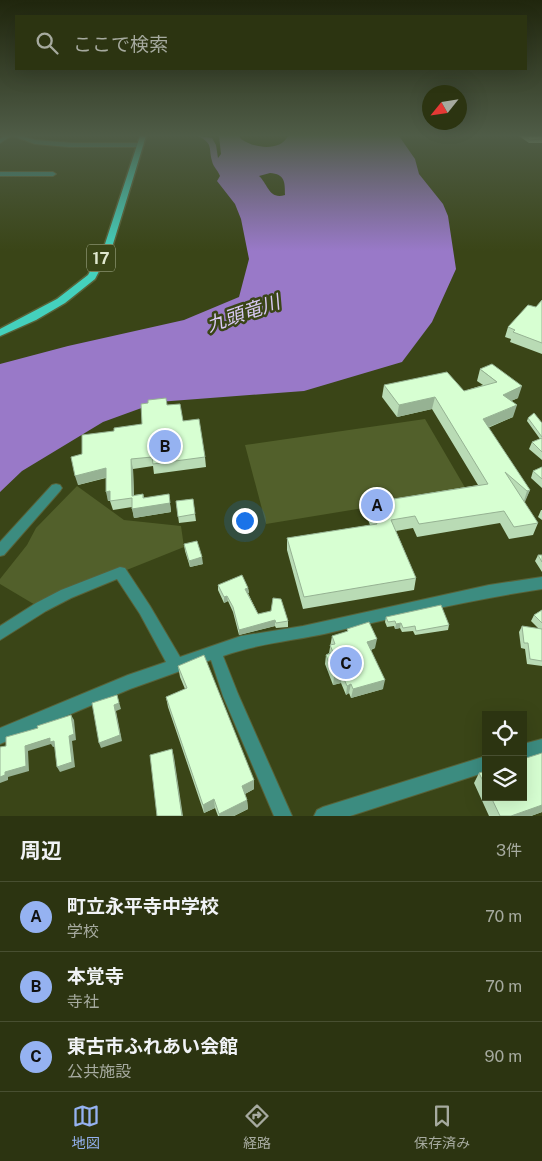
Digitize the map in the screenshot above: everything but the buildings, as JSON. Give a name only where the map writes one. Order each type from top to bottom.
[{"type":"main road","name":"17","points":[[0,333],[32,318],[61,301],[92,277],[109,244],[131,174]]},
{"type":"street","points":[[0,551],[56,488]]},
{"type":"street","points":[[0,634],[58,598],[120,572],[145,610],[176,665]]},
{"type":"street","points":[[0,736],[128,682],[241,643],[303,632],[489,591],[542,583]]},
{"type":"street","points":[[215,652],[231,696],[283,816]]},
{"type":"street","points":[[527,751],[542,747]]},
{"type":"street","points":[[323,816],[482,765]]},
{"type":"green space","points":[[425,419],[467,491],[266,524],[245,445]]},
{"type":"green space","points":[[77,486],[124,520],[181,526],[184,547],[37,606],[0,584],[0,579],[27,545],[36,528]]},
{"type":"water","name":"九頭竜川","points":[[219,174],[266,174],[259,176],[272,193],[280,196],[285,195],[285,186],[281,177],[275,174],[419,174],[443,204],[448,216],[456,269],[432,322],[402,362],[304,391],[158,402],[103,422],[22,471],[0,492],[0,364],[68,346],[184,320],[239,297],[249,259],[241,219],[235,204],[217,181],[220,176]]},
{"type":"place","name":"本覚寺","points":[[165,446]]},
{"type":"place","name":"町立永平寺中学校","points":[[377,505]]},
{"type":"place","name":"東古市ふれあい会館","points":[[346,663]]}]
